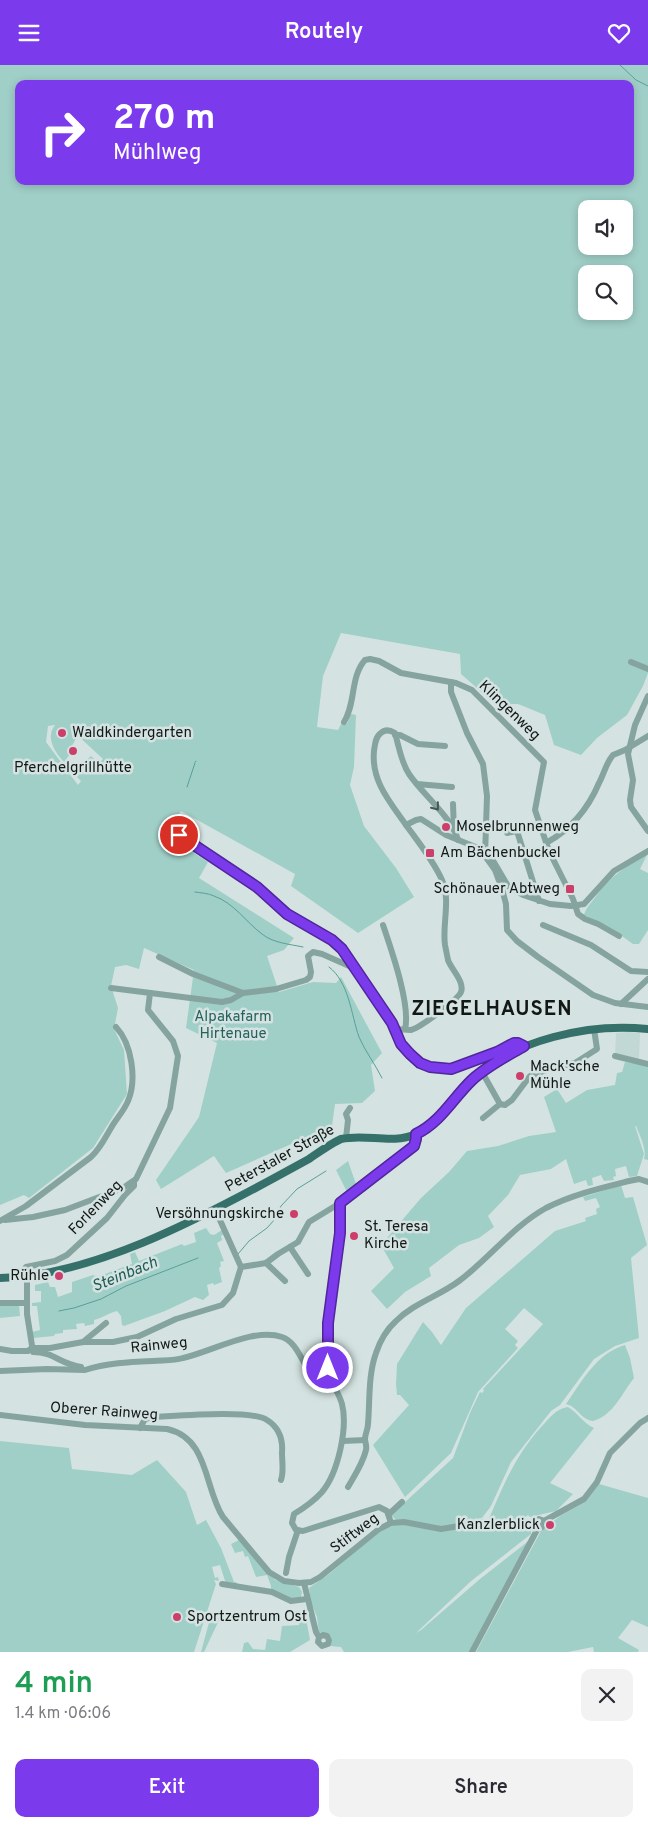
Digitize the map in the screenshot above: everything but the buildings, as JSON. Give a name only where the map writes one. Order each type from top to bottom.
[{"type":"main road","name":"Peterstaler Straße","points":[[0,1278],[26,1276],[65,1269],[102,1258],[179,1227],[306,1160],[337,1141],[346,1138],[392,1140],[416,1134],[431,1125],[466,1085],[482,1072],[524,1046],[594,1029],[616,1027],[648,1029]]},
{"type":"street","name":"Klingenweg","points":[[344,722],[349,714],[357,673],[364,660],[379,661],[401,673],[451,682],[472,690],[544,762],[534,806],[537,821],[546,843]]},
{"type":"street","points":[[631,662],[648,669]]},
{"type":"street","points":[[451,682],[451,692],[467,733],[483,764],[487,796],[485,856],[495,871],[502,889],[506,904],[506,928],[538,957],[586,990],[607,1001],[648,1007]]},
{"type":"street","points":[[648,696],[629,748],[633,780],[630,807],[648,831]]},
{"type":"street","points":[[395,1029],[414,1029],[451,1002],[462,990],[448,962],[444,938],[446,898],[444,886],[433,863],[380,788],[374,765],[375,743],[379,735],[389,730],[393,731],[409,774],[453,829],[458,840]]},
{"type":"street","points":[[395,735],[400,735],[418,744],[445,746]]},
{"type":"street","points":[[619,936],[582,918],[578,913],[546,843],[561,835],[578,817],[593,796],[611,757],[648,736]]},
{"type":"street","points":[[417,784],[452,787]]},
{"type":"street","points":[[453,829],[454,805]]},
{"type":"street","points":[[406,825],[416,819],[421,819],[446,835],[486,850],[493,857],[508,886],[515,891],[550,904],[575,905],[586,903],[614,871],[648,851]]},
{"type":"street","points":[[170,829],[257,887],[287,914],[332,940],[342,949],[395,1029],[401,1044],[415,1060],[424,1065],[449,1070],[497,1052],[514,1043],[524,1046]]},
{"type":"street","points":[[507,833],[517,831],[539,901]]},
{"type":"street","points":[[383,925],[396,964],[406,1011],[405,1029]]},
{"type":"street","points":[[543,925],[591,945],[631,971],[648,972]]},
{"type":"street","points":[[111,988],[222,1002],[231,1000],[244,993],[276,989],[306,980],[312,972],[308,957],[313,953],[332,958],[357,970]]},
{"type":"street","points":[[159,957],[193,974],[244,993]]},
{"type":"street","points":[[621,1004],[648,979]]},
{"type":"street","points":[[2,1221],[65,1210],[116,1191],[134,1181],[170,1108],[178,1056],[173,1041],[148,1010],[150,993]]},
{"type":"street","points":[[2,1221],[37,1198],[95,1153],[127,1104],[131,1089],[131,1066],[126,1042],[116,1027]]},
{"type":"street","points":[[483,1117],[500,1105],[504,1105],[512,1100],[530,1076],[552,1068],[575,1063],[598,1049],[594,1029]]},
{"type":"street","points":[[615,1056],[648,1064]]},
{"type":"street","points":[[482,1072],[500,1105]]},
{"type":"street","name":"Peterstaler Straße","points":[[346,1138],[348,1120],[346,1114],[350,1108]]},
{"type":"street","points":[[241,1267],[266,1263],[300,1240],[309,1222],[340,1203],[413,1147],[416,1142],[416,1134]]},
{"type":"street","points":[[348,1487],[366,1450],[365,1440],[375,1356],[384,1335],[396,1321],[410,1309],[439,1294],[482,1263],[498,1245],[519,1227],[548,1207],[562,1201],[637,1179],[648,1182]]},
{"type":"street","name":"Forlenweg","points":[[26,1276],[24,1270],[26,1267],[54,1261],[69,1253],[107,1219],[134,1186],[134,1181]]},
{"type":"street","points":[[340,1203],[340,1233],[328,1323],[328,1373],[336,1387],[342,1405],[343,1441],[330,1477],[322,1492],[293,1516],[292,1525],[298,1530],[304,1531],[376,1507],[382,1507],[388,1514],[391,1523]]},
{"type":"street","points":[[0,1349],[27,1351],[32,1348],[83,1342],[113,1342],[137,1337],[176,1319],[218,1307],[233,1293],[241,1267],[215,1209]]},
{"type":"street","points":[[290,1247],[308,1274]]},
{"type":"street","points":[[266,1263],[285,1281]]},
{"type":"street","points":[[26,1276],[27,1303],[34,1352],[48,1353],[66,1363],[90,1367]]},
{"type":"street","points":[[0,1303],[27,1303]]},
{"type":"street","points":[[83,1342],[106,1323]]},
{"type":"street","name":"Rainweg","points":[[0,1371],[85,1370],[90,1367],[119,1363],[183,1359],[235,1340],[269,1334],[290,1340],[312,1375],[318,1377],[328,1373]]},
{"type":"street","points":[[140,1427],[145,1419],[152,1417],[226,1414],[263,1418],[274,1425],[281,1438],[283,1474],[280,1480]]},
{"type":"street","name":"Oberer Rainweg","points":[[0,1415],[82,1425],[170,1429],[190,1441],[200,1456],[217,1507],[223,1517],[272,1574],[284,1581],[304,1583]]},
{"type":"street","points":[[472,1652],[537,1530],[542,1527],[544,1521],[584,1499],[594,1487],[610,1453],[640,1423],[648,1418]]},
{"type":"street","points":[[343,1441],[365,1440]]},
{"type":"street","points":[[388,1514],[402,1502]]},
{"type":"street","name":"Stiftweg","points":[[304,1583],[313,1581],[324,1574],[379,1529],[391,1523],[404,1522],[441,1529],[486,1521],[532,1523],[538,1519],[544,1521]]},
{"type":"street","points":[[532,1523],[537,1530]]},
{"type":"street","points":[[286,1573],[298,1530]]},
{"type":"street","points":[[304,1583],[319,1637]]},
{"type":"street","points":[[222,1584],[268,1591],[291,1601],[307,1599]]},
{"type":"shaded area","points":[[616,1033],[640,1033],[639,1060],[615,1055]]},
{"type":"green space","name":"Alpakafarm Hirtenaue","points":[[0,65],[648,65],[648,673],[643,686],[627,715],[597,738],[581,755],[554,745],[545,715],[518,704],[495,704],[461,674],[460,654],[341,633],[323,676],[317,727],[338,730],[342,722],[347,724],[351,714],[356,715],[354,767],[350,785],[364,826],[396,868],[414,897],[358,933],[291,886],[295,874],[181,811],[171,826],[168,836],[208,862],[199,878],[294,938],[284,950],[267,956],[279,992],[313,982],[336,983],[341,977],[382,1053],[371,1065],[375,1091],[362,1103],[335,1104],[332,1126],[226,1173],[214,1156],[161,1189],[156,1180],[199,1117],[217,1043],[186,1028],[194,970],[144,948],[139,969],[126,965],[115,967],[111,986],[118,1008],[114,1029],[124,1050],[127,1094],[93,1148],[29,1198],[24,1195],[0,1205]],"holes":[[[55,725],[52,730],[52,745],[64,762],[71,753],[70,749],[77,737],[75,733],[103,759],[99,763],[91,756],[73,773],[81,781],[78,785],[46,742],[48,726]]]},
{"type":"green space","points":[[648,853],[640,869],[648,873],[648,930],[639,944],[633,944],[612,929],[584,915],[590,904],[612,878]]},
{"type":"green space","points":[[625,1062],[648,1065],[648,1160],[644,1159],[645,1155],[644,1147],[635,1126],[644,1154],[637,1176],[629,1177],[626,1166],[615,1169],[616,1176],[613,1177],[614,1180],[604,1181],[601,1175],[592,1178],[593,1185],[588,1186],[586,1180],[574,1184],[566,1159],[551,1169],[520,1175],[508,1195],[488,1216],[494,1227],[479,1238],[459,1245],[429,1268],[431,1276],[405,1292],[387,1309],[371,1291],[394,1268],[381,1245],[421,1198],[449,1172],[467,1151],[498,1146],[529,1136],[556,1132],[544,1097],[557,1089],[566,1103],[587,1090],[615,1085],[617,1073],[622,1072]]},
{"type":"green space","points":[[348,1161],[357,1187],[348,1194],[336,1170]]},
{"type":"green space","points":[[621,1185],[625,1198],[633,1197],[647,1245],[631,1258],[639,1338],[615,1346],[594,1359],[560,1405],[551,1411],[511,1462],[491,1506],[482,1518],[444,1527],[396,1520],[391,1515],[453,1458],[480,1392],[484,1391],[483,1389],[543,1324],[524,1308],[505,1329],[518,1341],[515,1345],[518,1348],[478,1392],[451,1453],[405,1497],[373,1445],[409,1405],[400,1395],[397,1395],[397,1364],[423,1322],[441,1345],[466,1308],[555,1231],[586,1221],[585,1218],[597,1214],[596,1209],[600,1207],[596,1198],[585,1201],[583,1197]]},
{"type":"green space","points":[[206,1228],[210,1234],[214,1235],[222,1230],[224,1234],[221,1236],[222,1240],[217,1243],[224,1261],[220,1262],[221,1266],[219,1268],[222,1282],[207,1285],[209,1295],[203,1300],[195,1297],[165,1311],[124,1326],[122,1325],[121,1316],[117,1311],[94,1320],[94,1324],[85,1326],[84,1323],[76,1324],[77,1329],[63,1330],[63,1333],[55,1334],[54,1336],[33,1338],[32,1332],[40,1330],[37,1306],[32,1306],[32,1303],[41,1302],[41,1291],[35,1291],[35,1285],[48,1282],[50,1287],[55,1287],[58,1297],[72,1292],[72,1282],[93,1275],[97,1277],[132,1264],[130,1254],[135,1252],[139,1261],[182,1244],[184,1246],[196,1242],[194,1233]]},
{"type":"green space","points":[[0,1305],[19,1305],[20,1316],[0,1318]]},
{"type":"green space","points":[[625,1345],[634,1378],[612,1409],[593,1421],[585,1418],[574,1408],[566,1404],[584,1377],[598,1361],[606,1354]]},
{"type":"green space","points":[[568,1407],[594,1428],[550,1483],[573,1494],[556,1511],[530,1517],[528,1515],[520,1521],[488,1521],[505,1483],[532,1438],[553,1414]]},
{"type":"green space","points":[[0,1441],[69,1448],[72,1469],[132,1475],[157,1460],[186,1492],[197,1525],[206,1520],[221,1548],[234,1582],[238,1585],[226,1584],[220,1565],[212,1567],[215,1578],[218,1577],[219,1581],[214,1580],[216,1584],[194,1652],[0,1652]]},
{"type":"green space","points":[[599,1484],[648,1498],[648,1627],[632,1620],[618,1638],[639,1650],[638,1652],[594,1652],[593,1647],[568,1652],[476,1652],[541,1531],[560,1516],[583,1503]]},
{"type":"green space","points":[[483,1523],[527,1526],[531,1528],[531,1534],[470,1582],[416,1633],[531,1539],[469,1652],[344,1652],[341,1647],[330,1646],[332,1639],[329,1634],[319,1632],[309,1588],[329,1574],[382,1529],[400,1524],[423,1528]]},
{"type":"green space","points":[[239,1540],[275,1580],[299,1587],[302,1592],[301,1597],[294,1600],[271,1589],[267,1575],[256,1577],[248,1556],[245,1557],[243,1551],[235,1553],[231,1544]]},
{"type":"green space","points":[[301,1612],[305,1613],[310,1640],[290,1652],[242,1652],[244,1643],[248,1642],[253,1649],[265,1650],[267,1639],[280,1641],[282,1626],[299,1625]]},
{"type":"green space","points":[[211,1615],[220,1618],[204,1652],[201,1652]]},
{"type":"waterway","points":[[620,65],[636,80],[648,86]]},
{"type":"waterway","points":[[187,787],[195,763]]},
{"type":"waterway","points":[[195,892],[212,895],[228,903],[266,937],[281,943],[303,947]]},
{"type":"waterway","points":[[329,967],[341,981],[359,1037],[382,1078]]},
{"type":"waterway","name":"Steinbach","points":[[238,1254],[249,1241],[267,1228],[275,1219],[281,1206],[297,1189],[326,1171]]},
{"type":"waterway","name":"Steinbach","points":[[59,1311],[101,1299],[126,1286],[198,1258]]},
{"type":"place","name":"Waldkindergarten","points":[[62,733]]},
{"type":"place","name":"Pferchelgrillhütte","points":[[73,751]]},
{"type":"place","name":"Moselbrunnenweg","points":[[446,827]]},
{"type":"place","name":"Am Bächenbuckel","points":[[430,853]]},
{"type":"place","name":"Schönauer Abtweg","points":[[570,889]]},
{"type":"place","name":"Mack'sche Mühle","points":[[520,1076]]},
{"type":"place","name":"Versöhnungskirche","points":[[294,1214]]},
{"type":"place","name":"St. Teresa Kirche","points":[[354,1236]]},
{"type":"place","name":"Rühle","points":[[59,1276]]},
{"type":"place","name":"Kanzlerblick","points":[[550,1525]]},
{"type":"place","name":"Sportzentrum Ost","points":[[177,1617]]},
{"type":"district","name":"ZIEGELHAUSEN","points":[[492,1010]]},
{"type":"route","points":[[179,835],[257,887],[287,914],[332,940],[342,949],[350,958],[392,1023],[401,1044],[415,1060],[430,1067],[451,1069],[471,1063],[514,1043],[520,1043],[524,1046],[477,1075],[431,1125],[416,1134],[414,1146],[340,1203],[340,1233],[329,1308],[328,1368]]}]
